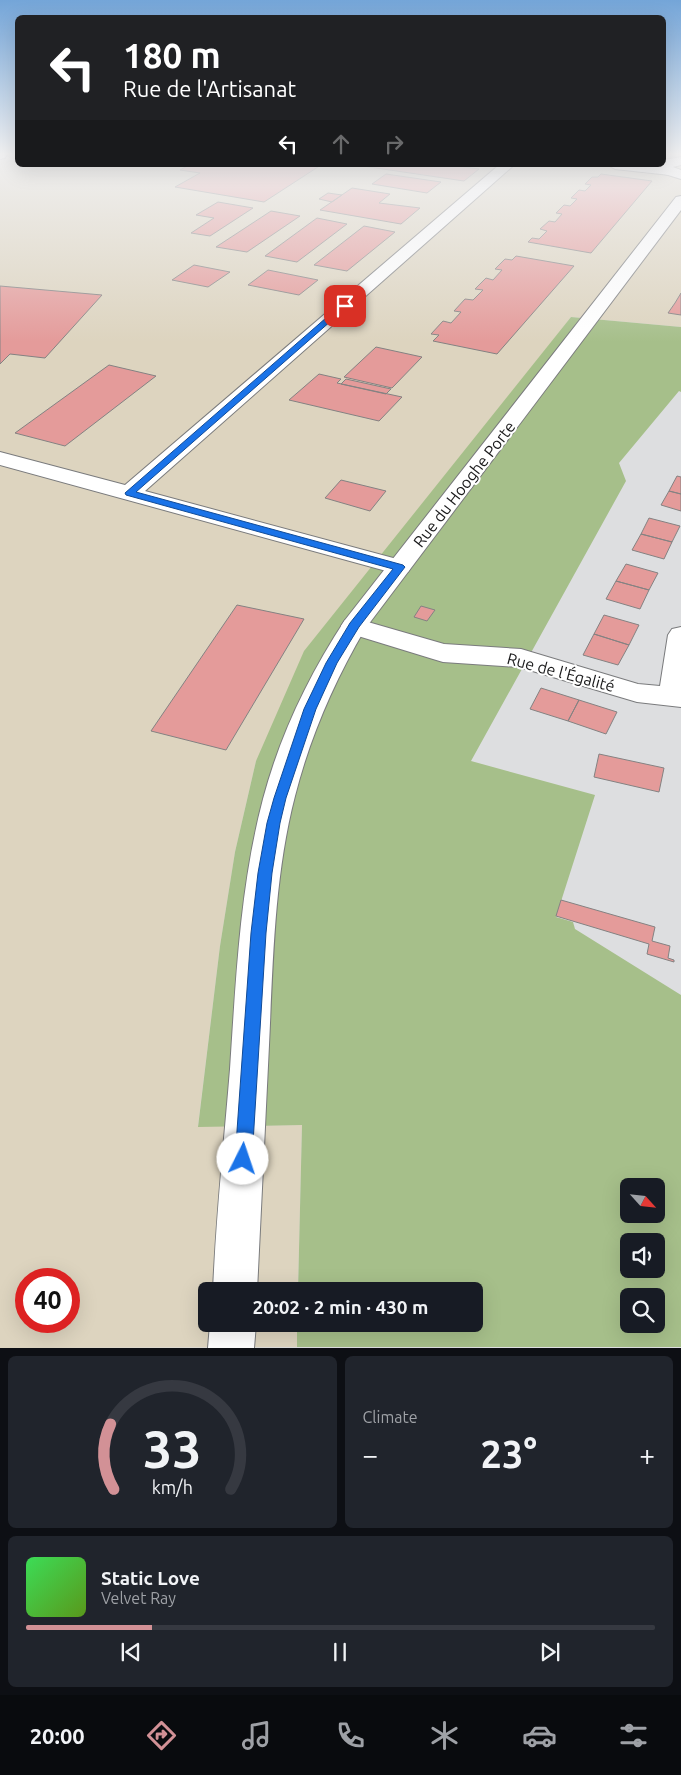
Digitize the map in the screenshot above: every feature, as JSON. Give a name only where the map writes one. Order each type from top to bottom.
[{"type":"street","points":[[129,493],[447,217]]},
{"type":"street","name":"Rue du Hooghe Porte","points":[[236,1282],[258,933],[273,823],[291,761],[310,709],[328,670],[354,626],[664,217]]},
{"type":"street","points":[[0,458],[400,567]]},
{"type":"street","name":"Rue de l'Égalité","points":[[354,626],[443,653],[521,658],[637,693],[676,698]]},
{"type":"street","points":[[676,698],[681,635]]},
{"type":"street","points":[[231,1348],[232,1332]]},
{"type":"shaded area","points":[[0,217],[681,217],[681,327],[571,317],[256,761],[235,852],[220,946],[198,1126],[302,1125],[298,1282],[198,1282],[198,1332],[297,1332],[297,1347],[0,1348]]},
{"type":"green space","points":[[571,317],[681,327],[681,392],[679,391],[619,463],[626,481],[471,761],[595,795],[556,917],[573,922],[575,929],[681,995],[681,1347],[297,1347],[297,1332],[483,1332],[483,1282],[298,1282],[302,1125],[198,1127],[220,946],[235,852],[256,761],[304,651]]},
{"type":"building","points":[[207,217],[239,217],[210,236],[191,233],[214,218]]},
{"type":"building","points":[[262,217],[299,217],[247,252],[216,247]]},
{"type":"building","points":[[360,217],[409,217],[401,224]]},
{"type":"building","points":[[559,217],[622,217],[591,253],[528,242],[532,238],[539,239],[547,231],[540,229],[549,221],[555,222]]},
{"type":"building","points":[[317,218],[347,224],[297,262],[265,256]]},
{"type":"building","points":[[364,226],[395,232],[347,271],[314,265]]},
{"type":"building","points":[[516,256],[574,266],[497,354],[433,341],[439,335],[431,334],[443,321],[451,323],[461,312],[454,311],[465,299],[473,300],[483,290],[475,289],[486,278],[493,280],[502,270],[495,269],[505,259],[512,260]]},
{"type":"building","points":[[194,265],[230,272],[208,287],[172,280]]},
{"type":"building","points":[[268,270],[318,280],[299,295],[248,285]]},
{"type":"building","points":[[0,286],[102,295],[45,358],[10,354],[0,364]]},
{"type":"building","points":[[681,293],[681,315],[668,313],[675,303]]},
{"type":"building","points":[[376,347],[422,357],[392,388],[344,377]]},
{"type":"building","points":[[109,365],[156,376],[65,446],[15,433]]},
{"type":"building","points":[[319,374],[341,379],[337,383],[402,397],[379,421],[289,400]]},
{"type":"building","points":[[346,379],[391,389],[386,394],[341,384]]},
{"type":"building","points":[[677,476],[681,477],[681,494],[669,491]]},
{"type":"building","points":[[341,480],[386,491],[370,511],[325,498]]},
{"type":"building","points":[[669,491],[681,494],[681,511],[661,505]]},
{"type":"building","points":[[649,518],[680,526],[672,542],[641,534]]},
{"type":"building","points":[[641,534],[672,542],[664,559],[632,550]]},
{"type":"building","points":[[626,564],[658,573],[649,590],[616,581]]},
{"type":"building","points":[[616,581],[649,590],[640,609],[606,599]]},
{"type":"building","points":[[237,605],[304,619],[226,750],[151,731]]},
{"type":"building","points":[[421,606],[435,610],[427,621],[414,617]]},
{"type":"building","points":[[604,615],[639,625],[629,645],[594,634]]},
{"type":"building","points":[[594,634],[629,645],[618,665],[583,655]]},
{"type":"building","points":[[541,688],[579,700],[568,721],[530,709]]},
{"type":"building","points":[[579,700],[617,712],[606,734],[568,721]]},
{"type":"building","points":[[599,754],[664,768],[659,792],[594,777]]},
{"type":"building","points":[[561,900],[655,927],[652,941],[670,946],[668,958],[674,960],[674,962],[647,954],[649,944],[556,916]]},
{"type":"route","points":[[243,1159],[258,933],[273,823],[293,754],[324,676],[354,626],[400,567],[129,493],[345,306]]}]
